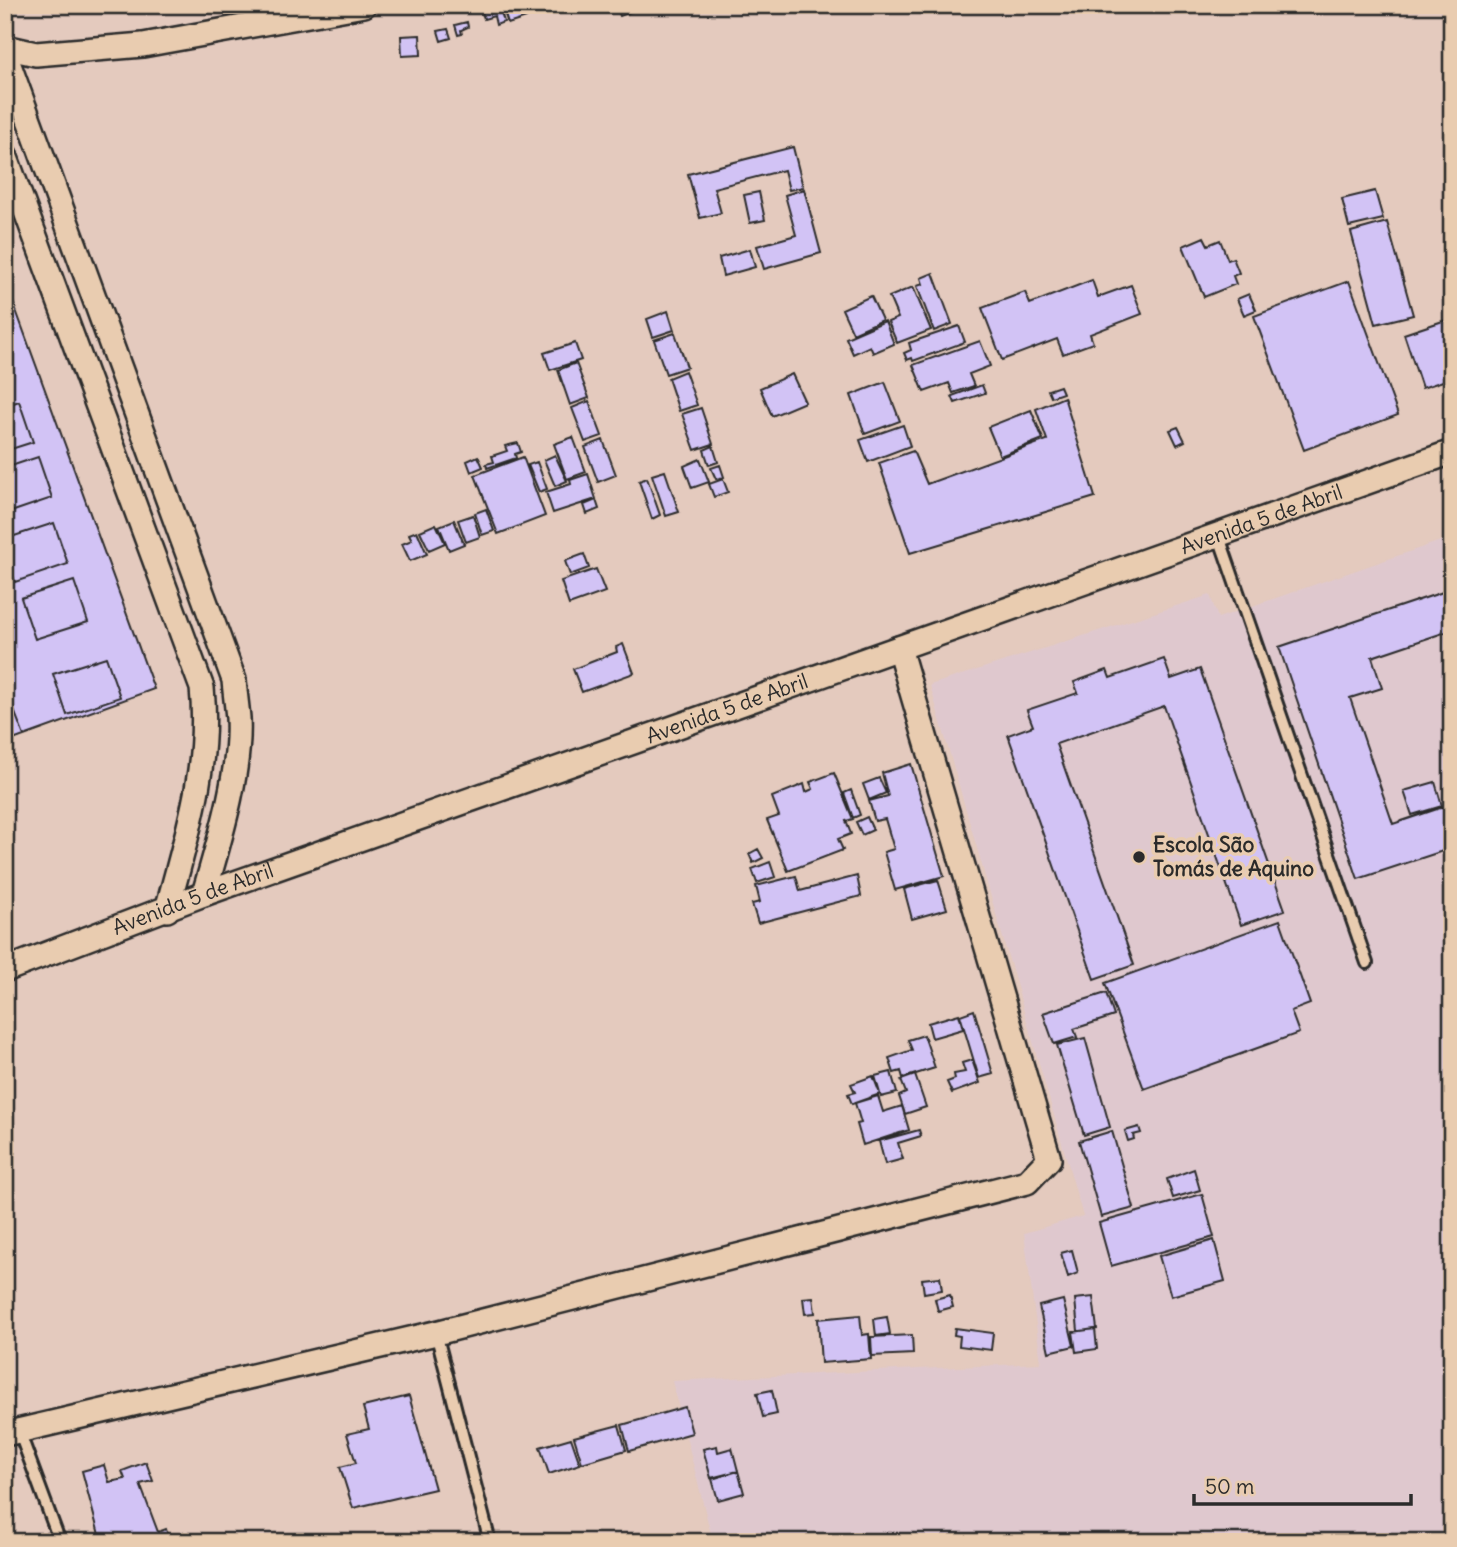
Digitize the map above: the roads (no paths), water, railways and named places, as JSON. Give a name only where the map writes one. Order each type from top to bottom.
[{"type":"street","points":[[5,47],[36,54],[144,45],[364,5]]},
{"type":"street","points":[[36,54],[8,68],[234,680],[238,721],[234,771],[225,817],[204,894]]},
{"type":"street","points":[[5,155],[202,688],[205,721],[201,767],[194,807],[167,909]]},
{"type":"street","name":"Avenida 5 de Abril","points":[[5,970],[204,894],[1452,452]]},
{"type":"street","points":[[12,1433],[436,1333],[1027,1182],[1049,1159],[899,648]]},
{"type":"lane","points":[[1218,534],[1367,963]]},
{"type":"lane","points":[[436,1333],[490,1542]]},
{"type":"lane","points":[[12,1433],[60,1542]]},
{"type":"place","name":"Escola São Tomás de Aquino","points":[[1139,857]]}]
